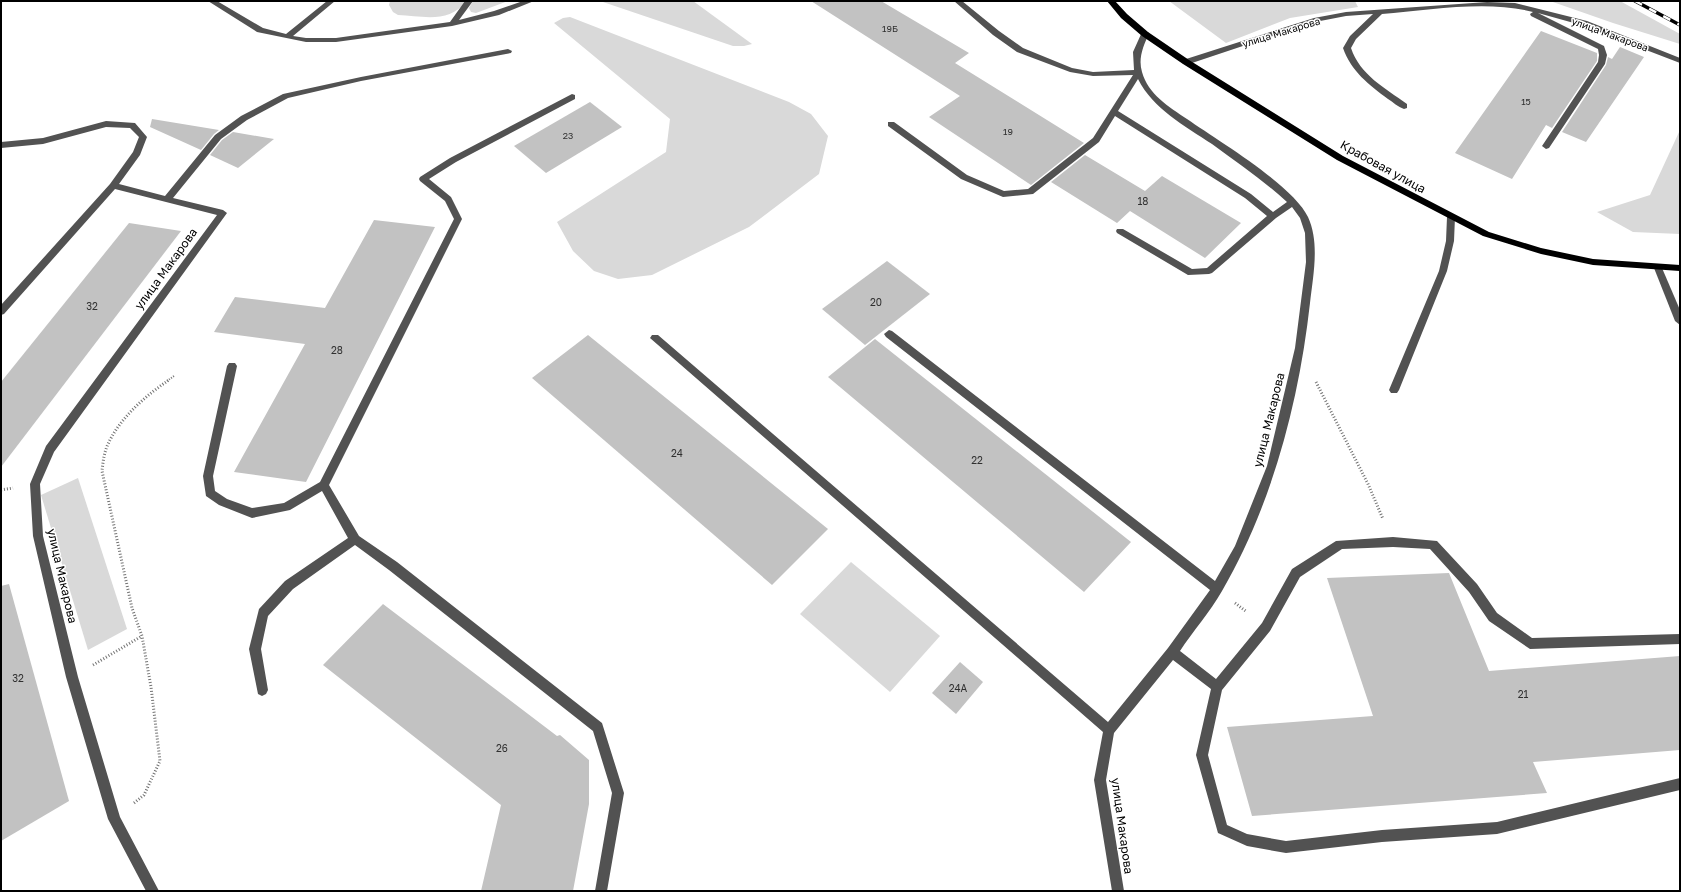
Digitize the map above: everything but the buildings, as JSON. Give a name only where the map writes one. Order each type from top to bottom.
[{"type":"main road","name":"Крабовая улица","points":[[1111,1],[1124,16],[1145,34],[1186,62],[1340,158],[1486,234],[1541,252],[1593,262],[1658,268],[1680,268]]},
{"type":"street","points":[[212,1],[260,30],[306,40],[336,40],[452,24],[496,13],[530,1]]},
{"type":"street","points":[[287,37],[331,1]]},
{"type":"street","points":[[452,24],[469,1]]},
{"type":"street","points":[[958,1],[996,33],[1020,50],[1070,70],[1093,74],[1138,72]]},
{"type":"street","name":"улица Макарова","points":[[1186,62],[1314,20],[1346,14],[1487,4],[1515,5],[1584,23],[1680,60]]},
{"type":"street","points":[[1515,5],[1601,48],[1603,55],[1602,62],[1546,146]]},
{"type":"street","points":[[1381,12],[1353,38],[1347,48],[1349,59],[1358,71],[1404,106]]},
{"type":"street","name":"улица Макарова","points":[[1118,891],[1100,780],[1109,730],[1172,652],[1217,589],[1240,548],[1272,466],[1300,348],[1310,262],[1309,233],[1304,217],[1293,202],[1266,178],[1161,105],[1146,88],[1138,72],[1137,52],[1145,34]]},
{"type":"street","points":[[113,186],[166,200],[218,137],[244,118],[286,96],[414,68],[508,51]]},
{"type":"street","points":[[891,124],[964,177],[1003,194],[1030,192],[1096,140],[1138,72]]},
{"type":"street","points":[[232,366],[208,476],[210,493],[223,502],[252,513],[286,507],[324,485],[458,219],[448,199],[422,178],[572,97]]},
{"type":"street","points":[[1114,112],[1248,196],[1273,216]]},
{"type":"street","points":[[1,145],[43,141],[106,124],[132,125],[143,136],[137,153],[113,186],[1,311]]},
{"type":"street","name":"улица Макарова","points":[[153,891],[114,819],[72,677],[38,536],[35,484],[50,449],[223,213],[166,200]]},
{"type":"street","points":[[1120,230],[1191,273],[1200,273],[1209,271],[1273,216],[1293,202]]},
{"type":"street","points":[[1394,390],[1443,271],[1450,241],[1451,217]]},
{"type":"street","points":[[1658,268],[1680,321]]},
{"type":"street","points":[[889,334],[1217,589]]},
{"type":"street","points":[[656,338],[1109,730]]},
{"type":"street","points":[[324,485],[355,539],[393,566],[598,727],[618,793],[601,891]]},
{"type":"street","points":[[262,690],[255,649],[263,613],[289,585],[355,539]]},
{"type":"street","points":[[1680,639],[1530,644],[1493,617],[1473,588],[1433,544],[1393,542],[1340,544],[1296,573],[1266,627],[1217,687],[1202,755],[1222,829],[1247,840],[1286,846],[1382,836],[1497,828],[1680,784]]},
{"type":"street","points":[[1172,652],[1217,687]]},
{"type":"path","points":[[1300,348],[1368,484],[1393,542]]},
{"type":"path","points":[[114,819],[144,794],[160,761],[151,687],[142,636],[132,608],[102,471],[104,455],[114,435],[137,404],[156,388],[174,376]]},
{"type":"path","points":[[1217,589],[1266,627]]},
{"type":"path","points":[[72,677],[142,636]]},
{"type":"shaded area","points":[[390,1],[466,1],[452,13],[444,16],[426,17],[398,15],[393,12],[389,5]]},
{"type":"shaded area","points":[[473,1],[508,1],[476,13],[471,12],[469,8]]},
{"type":"shaded area","points":[[600,1],[693,1],[752,44],[733,46]]},
{"type":"shaded area","points":[[1169,1],[1355,1],[1358,7],[1290,18],[1226,43]]},
{"type":"shaded area","points":[[1550,1],[1620,1],[1680,34],[1680,44],[1613,23]]},
{"type":"shaded area","points":[[570,17],[789,102],[811,114],[828,136],[819,174],[749,227],[652,275],[618,279],[594,271],[573,251],[557,222],[666,152],[670,119],[554,23],[563,18]]},
{"type":"shaded area","points":[[1680,130],[1680,234],[1633,232],[1597,212],[1650,195]]},
{"type":"shaded area","points":[[78,478],[127,629],[88,650],[41,495]]},
{"type":"shaded area","points":[[851,562],[940,636],[890,692],[800,614]]},
{"type":"railway","points":[[1635,1],[1680,25]]}]
